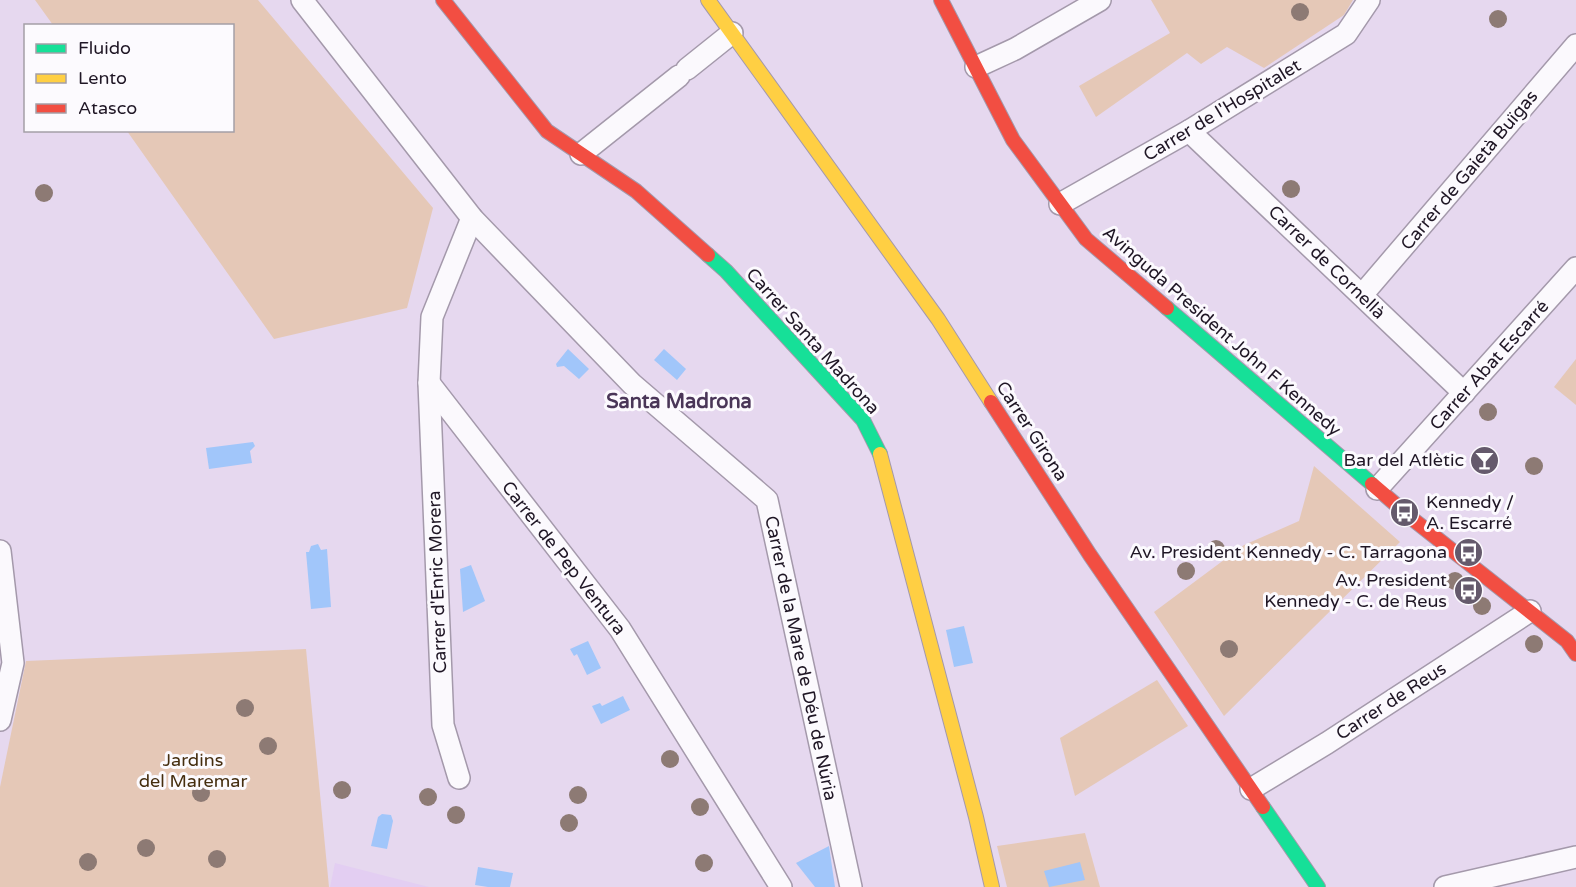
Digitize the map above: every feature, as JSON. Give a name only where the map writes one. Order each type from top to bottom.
[{"type":"street","name":"Carrer de la Mare de Déu de Núria","points":[[302,0],[472,218],[632,384],[767,500],[851,887]]},
{"type":"street","name":"Carrer Santa Madrona","points":[[442,0],[547,131],[636,191],[726,271],[863,420],[880,453],[976,817],[992,887]]},
{"type":"street","name":"Carrer Girona","points":[[708,0],[938,319],[1090,555],[1318,887]]},
{"type":"street","name":"Avinguda President John F Kennedy","points":[[941,0],[1013,140],[1086,239],[1377,489],[1567,641],[1576,654]]},
{"type":"street","points":[[976,67],[1015,48],[1100,0]]},
{"type":"street","name":"Carrer de l'Hospitalet","points":[[1060,204],[1189,131],[1346,34],[1369,0]]},
{"type":"street","points":[[581,154],[732,33]]},
{"type":"street","name":"Carrer de Gaietà Buïgas","points":[[1362,296],[1576,45]]},
{"type":"street","name":"Carrer de Cornellà","points":[[1189,131],[1464,393]]},
{"type":"street","points":[[429,384],[432,317],[472,218]]},
{"type":"street","name":"Carrer Abat Escarré","points":[[1377,489],[1576,268]]},
{"type":"street","name":"Carrer d'Enric Morera","points":[[429,384],[443,725],[459,778]]},
{"type":"street","name":"Carrer de Pep Ventura","points":[[429,384],[620,629],[781,887]]},
{"type":"street","points":[[0,551],[13,663],[0,720]]},
{"type":"street","name":"Carrer de Reus","points":[[1251,789],[1327,743],[1530,611]]},
{"type":"street","points":[[1445,887],[1576,857]]},
{"type":"shaded area","points":[[335,863],[370,872],[429,887],[330,887]]},
{"type":"green space","points":[[35,0],[258,0],[433,208],[407,308],[274,339],[128,132],[234,132],[234,24],[52,24]]},
{"type":"green space","points":[[1151,0],[1353,0],[1344,15],[1264,68],[1227,47],[1201,64],[1187,53],[1096,117],[1079,86],[1170,33]]},
{"type":"green space","points":[[1576,359],[1576,405],[1554,387]]},
{"type":"green space","points":[[1314,466],[1400,542],[1224,716],[1154,612],[1244,545],[1299,521]]},
{"type":"green space","name":"Jardins del Maremar","points":[[306,649],[329,887],[0,887],[0,787],[26,661]]},
{"type":"green space","points":[[1157,680],[1188,726],[1075,796],[1060,738]]},
{"type":"green space","points":[[1085,833],[1100,887],[1007,887],[997,846]]},
{"type":"water","points":[[568,349],[589,369],[579,379],[564,366],[557,367],[556,364]]},
{"type":"water","points":[[664,349],[686,369],[677,380],[654,360]]},
{"type":"water","points":[[253,442],[255,446],[250,451],[252,463],[209,469],[206,448]]},
{"type":"water","points":[[318,544],[321,550],[327,549],[331,607],[311,609],[306,552],[309,552],[311,546]]},
{"type":"water","points":[[471,565],[485,601],[463,612],[460,569]]},
{"type":"water","points":[[964,626],[973,663],[954,667],[946,630]]},
{"type":"water","points":[[588,641],[601,668],[587,675],[577,654],[574,656],[570,649]]},
{"type":"water","points":[[623,696],[630,710],[601,724],[592,706],[600,703],[602,706]]},
{"type":"water","points":[[382,814],[391,815],[393,821],[387,849],[371,846],[378,817]]},
{"type":"water","points":[[829,846],[835,887],[815,887],[796,863]]},
{"type":"water","points":[[1080,862],[1085,880],[1049,887],[1044,871]]},
{"type":"water","points":[[478,867],[513,873],[510,887],[475,885]]},
{"type":"traffic: fast","points":[[708,255],[726,271],[863,420],[880,454]]},
{"type":"traffic: fast","points":[[1167,308],[1372,484]]},
{"type":"traffic: fast","points":[[1263,807],[1318,887]]},
{"type":"traffic: slow","points":[[708,0],[938,319],[991,402]]},
{"type":"traffic: slow","points":[[880,454],[976,817],[992,887]]},
{"type":"traffic: jam","points":[[443,0],[547,131],[636,191],[708,255]]},
{"type":"traffic: jam","points":[[941,0],[1013,140],[1086,239],[1167,308]]},
{"type":"traffic: jam","points":[[991,402],[1090,555],[1263,807]]},
{"type":"traffic: jam","points":[[1372,484],[1415,521],[1567,641],[1576,654]]},
{"type":"place","name":"Bar del Atlètic","points":[[1485,460]]},
{"type":"place","name":"Kennedy / A. Escarré","points":[[1405,512]]},
{"type":"place","name":"Av. President Kennedy - C. Tarragona","points":[[1468,552]]},
{"type":"place","name":"Av. President Kennedy - C. de Reus","points":[[1468,590]]},
{"type":"district","name":"Santa Madrona","points":[[679,402]]}]
